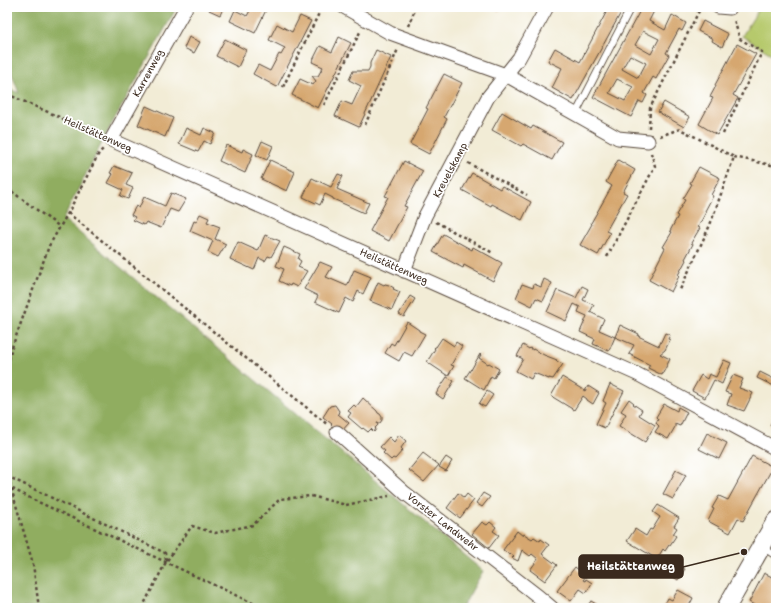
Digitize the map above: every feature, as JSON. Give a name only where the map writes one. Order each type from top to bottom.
[{"type":"main road","points":[[726,608],[776,521]]},
{"type":"street","name":"Karrenweg","points":[[111,140],[186,7]]},
{"type":"street","points":[[344,7],[390,33],[506,75],[618,138],[648,141]]},
{"type":"street","name":"Kreuelskamp","points":[[404,271],[425,216],[488,97],[519,58],[547,7]]},
{"type":"street","name":"Heilstättenweg","points":[[111,140],[637,374],[776,449]]},
{"type":"street","name":"Vorster Landwehr","points":[[337,432],[406,492],[552,608]]},
{"type":"lane","points":[[576,113],[631,7]]},
{"type":"lane","points":[[761,546],[776,556]]},
{"type":"path","points":[[283,87],[322,7]]},
{"type":"path","points":[[364,125],[416,7]]},
{"type":"path","points":[[723,134],[762,52],[740,39],[724,8]]},
{"type":"path","points":[[324,105],[366,20]]},
{"type":"path","name":"Heilstättenweg","points":[[7,94],[111,140]]},
{"type":"path","points":[[648,141],[680,129],[734,157],[776,166]]},
{"type":"path","points":[[7,371],[11,350],[49,246],[99,153],[111,140]]},
{"type":"path","points":[[456,157],[527,195]]},
{"type":"path","points":[[679,292],[710,224],[734,157]]},
{"type":"path","points":[[7,188],[60,227]]},
{"type":"path","points":[[68,213],[337,432]]},
{"type":"path","points":[[425,216],[493,253]]},
{"type":"path","points":[[7,471],[7,477],[33,564],[39,608]]},
{"type":"path","points":[[7,477],[165,554],[166,562]]},
{"type":"path","points":[[7,486],[263,608]]},
{"type":"path","points":[[142,608],[166,562],[192,526],[214,533],[253,525],[280,499],[311,496],[346,505],[406,492]]},
{"type":"green space","points":[[7,7],[177,7],[110,127],[63,219],[483,571],[462,608],[7,608],[7,88],[19,93],[7,61]]},
{"type":"green space","points":[[760,7],[776,7],[776,57],[742,36]]},
{"type":"building","points":[[210,7],[224,7],[220,15],[209,10]]},
{"type":"building","points":[[252,7],[265,7],[263,9],[266,10],[255,33],[230,21],[235,10],[247,16]]},
{"type":"building","points":[[491,7],[502,7],[499,11]]},
{"type":"building","points":[[604,7],[624,7],[573,100],[552,88],[562,68],[548,61],[555,48],[580,62],[608,9]]},
{"type":"building","points":[[642,7],[656,7],[649,21],[665,30],[672,15],[686,23],[682,31],[679,29],[666,53],[669,55],[656,79],[653,77],[644,93],[647,95],[643,103],[639,101],[631,117],[593,97]],"holes":[[[643,31],[659,39],[651,54],[635,45]],[[630,55],[646,63],[638,78],[622,69]],[[617,79],[633,87],[625,101],[609,93]]]},
{"type":"building","points":[[300,16],[311,21],[277,87],[253,74],[258,65],[270,71],[279,54],[281,55],[285,48],[269,40],[277,24],[292,32]]},
{"type":"building","points":[[703,21],[728,34],[722,47],[712,41],[713,39],[698,31]]},
{"type":"building","points":[[189,37],[200,42],[194,53],[184,48]]},
{"type":"building","points":[[339,37],[351,43],[318,108],[292,95],[300,79],[313,85],[316,81],[312,76],[318,76],[323,67],[312,62],[320,46],[332,52]]},
{"type":"building","points":[[225,39],[246,50],[238,67],[216,56]]},
{"type":"building","points":[[737,44],[756,54],[733,95],[738,98],[717,135],[699,124],[713,98],[710,97],[716,86],[715,85]]},
{"type":"building","points":[[376,50],[391,57],[359,127],[335,116],[342,101],[352,105],[361,86],[349,80],[353,71],[368,71]]},
{"type":"building","points":[[444,74],[462,83],[444,117],[447,119],[429,154],[410,144],[428,109],[426,108]]},
{"type":"building","points":[[664,102],[690,117],[684,127],[658,112]]},
{"type":"building","points":[[146,106],[173,118],[165,137],[138,125]]},
{"type":"building","points":[[502,112],[531,129],[533,126],[562,142],[552,160],[523,144],[521,146],[492,130]]},
{"type":"building","points":[[186,128],[201,135],[204,128],[215,133],[210,144],[204,141],[198,152],[179,144]]},
{"type":"building","points":[[262,141],[273,146],[267,160],[256,155]]},
{"type":"building","points":[[226,145],[242,152],[243,149],[253,154],[245,173],[219,161]]},
{"type":"building","points":[[270,160],[295,172],[287,191],[261,179]]},
{"type":"building","points":[[618,160],[635,170],[623,192],[627,194],[606,231],[610,233],[598,255],[580,245],[612,186],[606,182]]},
{"type":"building","points":[[404,161],[423,171],[404,206],[407,207],[389,241],[370,231],[388,197],[385,196]]},
{"type":"building","points":[[114,166],[132,173],[126,185],[133,188],[128,199],[120,196],[123,190],[108,183],[113,174],[110,173]]},
{"type":"building","points":[[699,167],[720,178],[711,195],[713,196],[698,227],[700,228],[691,243],[693,244],[671,292],[649,280],[665,248],[663,247],[672,232],[670,231],[678,216],[676,215],[692,184],[690,183]]},
{"type":"building","points":[[472,173],[500,189],[502,186],[531,202],[522,220],[492,204],[491,206],[462,190]]},
{"type":"building","points":[[338,174],[343,176],[337,189],[369,203],[364,213],[325,194],[320,205],[303,197],[312,178],[331,187]]},
{"type":"building","points":[[171,193],[186,199],[178,212],[170,209],[161,228],[146,222],[144,225],[133,220],[135,217],[131,215],[136,206],[139,208],[144,197],[165,206]]},
{"type":"building","points":[[200,214],[209,218],[207,222],[220,227],[215,239],[226,244],[218,257],[208,252],[213,241],[190,231],[194,221],[196,222]]},
{"type":"building","points":[[443,234],[472,250],[473,247],[502,263],[493,281],[464,265],[463,268],[433,252]]},
{"type":"building","points":[[265,235],[280,241],[271,257],[268,256],[265,261],[259,258],[254,270],[230,259],[238,242],[258,251]]},
{"type":"building","points":[[284,247],[300,254],[298,259],[301,261],[298,267],[307,271],[297,287],[291,284],[290,286],[279,281],[284,269],[276,266]]},
{"type":"building","points":[[320,262],[332,267],[326,277],[347,286],[354,270],[371,277],[363,294],[358,291],[353,302],[346,298],[339,313],[315,302],[318,296],[304,289]]},
{"type":"building","points":[[544,279],[552,283],[543,301],[536,298],[532,306],[516,298],[522,284],[533,288],[534,284],[541,287]]},
{"type":"building","points":[[378,282],[384,285],[389,285],[394,288],[393,289],[400,292],[392,310],[370,301]]},
{"type":"building","points":[[582,286],[588,289],[583,300],[594,305],[590,312],[604,319],[599,330],[615,337],[609,351],[593,344],[595,339],[580,332],[587,316],[578,312],[580,307],[574,304],[566,321],[547,312],[557,290],[576,298]]},
{"type":"building","points":[[410,296],[415,299],[404,317],[399,314]]},
{"type":"building","points":[[407,322],[425,334],[412,356],[404,352],[399,361],[385,353],[391,343],[394,345]]},
{"type":"building","points":[[620,325],[659,346],[665,333],[670,335],[668,339],[670,340],[665,350],[660,354],[670,359],[662,375],[648,368],[650,365],[629,354],[634,345],[615,337]]},
{"type":"building","points":[[442,338],[454,346],[456,342],[462,346],[451,365],[454,366],[448,376],[427,362],[435,349],[434,348]]},
{"type":"building","points":[[523,345],[563,364],[553,379],[549,379],[534,373],[531,379],[516,371],[523,359],[517,356]]},
{"type":"building","points":[[480,354],[481,355],[479,358],[499,369],[494,378],[491,376],[484,390],[465,378]]},
{"type":"building","points":[[724,360],[731,363],[722,384],[714,380],[705,398],[692,391],[701,375],[707,379],[709,374],[716,377]]},
{"type":"building","points":[[760,372],[776,380],[774,386],[757,378]]},
{"type":"building","points":[[733,375],[743,379],[739,388],[753,393],[744,411],[727,405],[731,394],[725,392]]},
{"type":"building","points":[[447,377],[454,381],[443,399],[436,394]]},
{"type":"building","points":[[562,377],[585,391],[588,386],[599,393],[593,404],[583,396],[574,410],[551,396]]},
{"type":"building","points":[[610,384],[624,391],[605,428],[596,424],[606,403],[603,401]]},
{"type":"building","points":[[487,391],[493,395],[485,407],[479,404]]},
{"type":"building","points":[[363,398],[382,417],[380,423],[377,423],[378,425],[374,432],[371,429],[368,432],[363,428],[362,429],[348,417],[351,413],[348,411],[354,405],[356,407]]},
{"type":"building","points":[[629,399],[634,403],[633,404],[642,410],[639,415],[655,425],[645,442],[619,426],[626,414],[621,411]]},
{"type":"building","points":[[664,404],[677,411],[678,407],[687,412],[680,426],[675,424],[675,427],[668,439],[655,432],[659,426],[656,423],[658,419],[656,417]]},
{"type":"building","points":[[335,405],[339,411],[338,414],[349,423],[340,433],[323,417],[330,406]]},
{"type":"building","points":[[776,414],[776,428],[770,425]]},
{"type":"building","points":[[707,433],[727,443],[719,459],[699,449]]},
{"type":"building","points":[[399,435],[406,441],[401,448],[403,450],[395,459],[393,458],[391,460],[383,453],[385,451],[380,447],[389,437],[394,442]]},
{"type":"building","points":[[423,453],[439,465],[424,482],[409,470]]},
{"type":"building","points":[[752,456],[773,467],[743,521],[738,518],[730,533],[708,521],[714,509],[712,508],[719,496],[728,500]]},
{"type":"building","points":[[446,457],[452,461],[446,471],[439,467]]},
{"type":"building","points":[[676,470],[686,475],[673,499],[663,494]]},
{"type":"building","points":[[458,493],[464,498],[467,494],[474,500],[460,518],[447,508]]},
{"type":"building","points":[[483,493],[490,497],[482,507],[476,503]]},
{"type":"building","points":[[658,505],[679,518],[674,526],[677,528],[673,534],[676,536],[665,551],[663,549],[657,559],[627,541],[635,529],[646,536],[650,529],[652,530],[660,517],[653,512]]},
{"type":"building","points":[[482,522],[487,525],[490,522],[496,527],[493,531],[499,535],[489,548],[472,534]]},
{"type":"building","points":[[517,531],[523,536],[524,534],[532,539],[534,537],[540,541],[541,539],[549,545],[542,554],[557,565],[545,581],[530,570],[538,559],[532,554],[530,556],[522,550],[518,561],[512,558],[514,556],[503,550]]},
{"type":"building","points":[[674,562],[685,569],[678,580],[667,573]]},
{"type":"building","points":[[575,567],[586,576],[583,580],[585,581],[586,579],[592,583],[586,593],[580,589],[571,601],[557,591]]},
{"type":"building","points":[[764,573],[776,579],[776,589],[774,593],[776,593],[776,601],[773,606],[776,608],[759,608],[749,602]]},
{"type":"building","points":[[678,590],[693,598],[688,608],[663,608],[668,598],[672,600]]},
{"type":"building","points":[[591,601],[596,604],[601,608],[586,608]]},
{"type":"place","name":"Heilstättenweg","points":[[744,552]]}]
